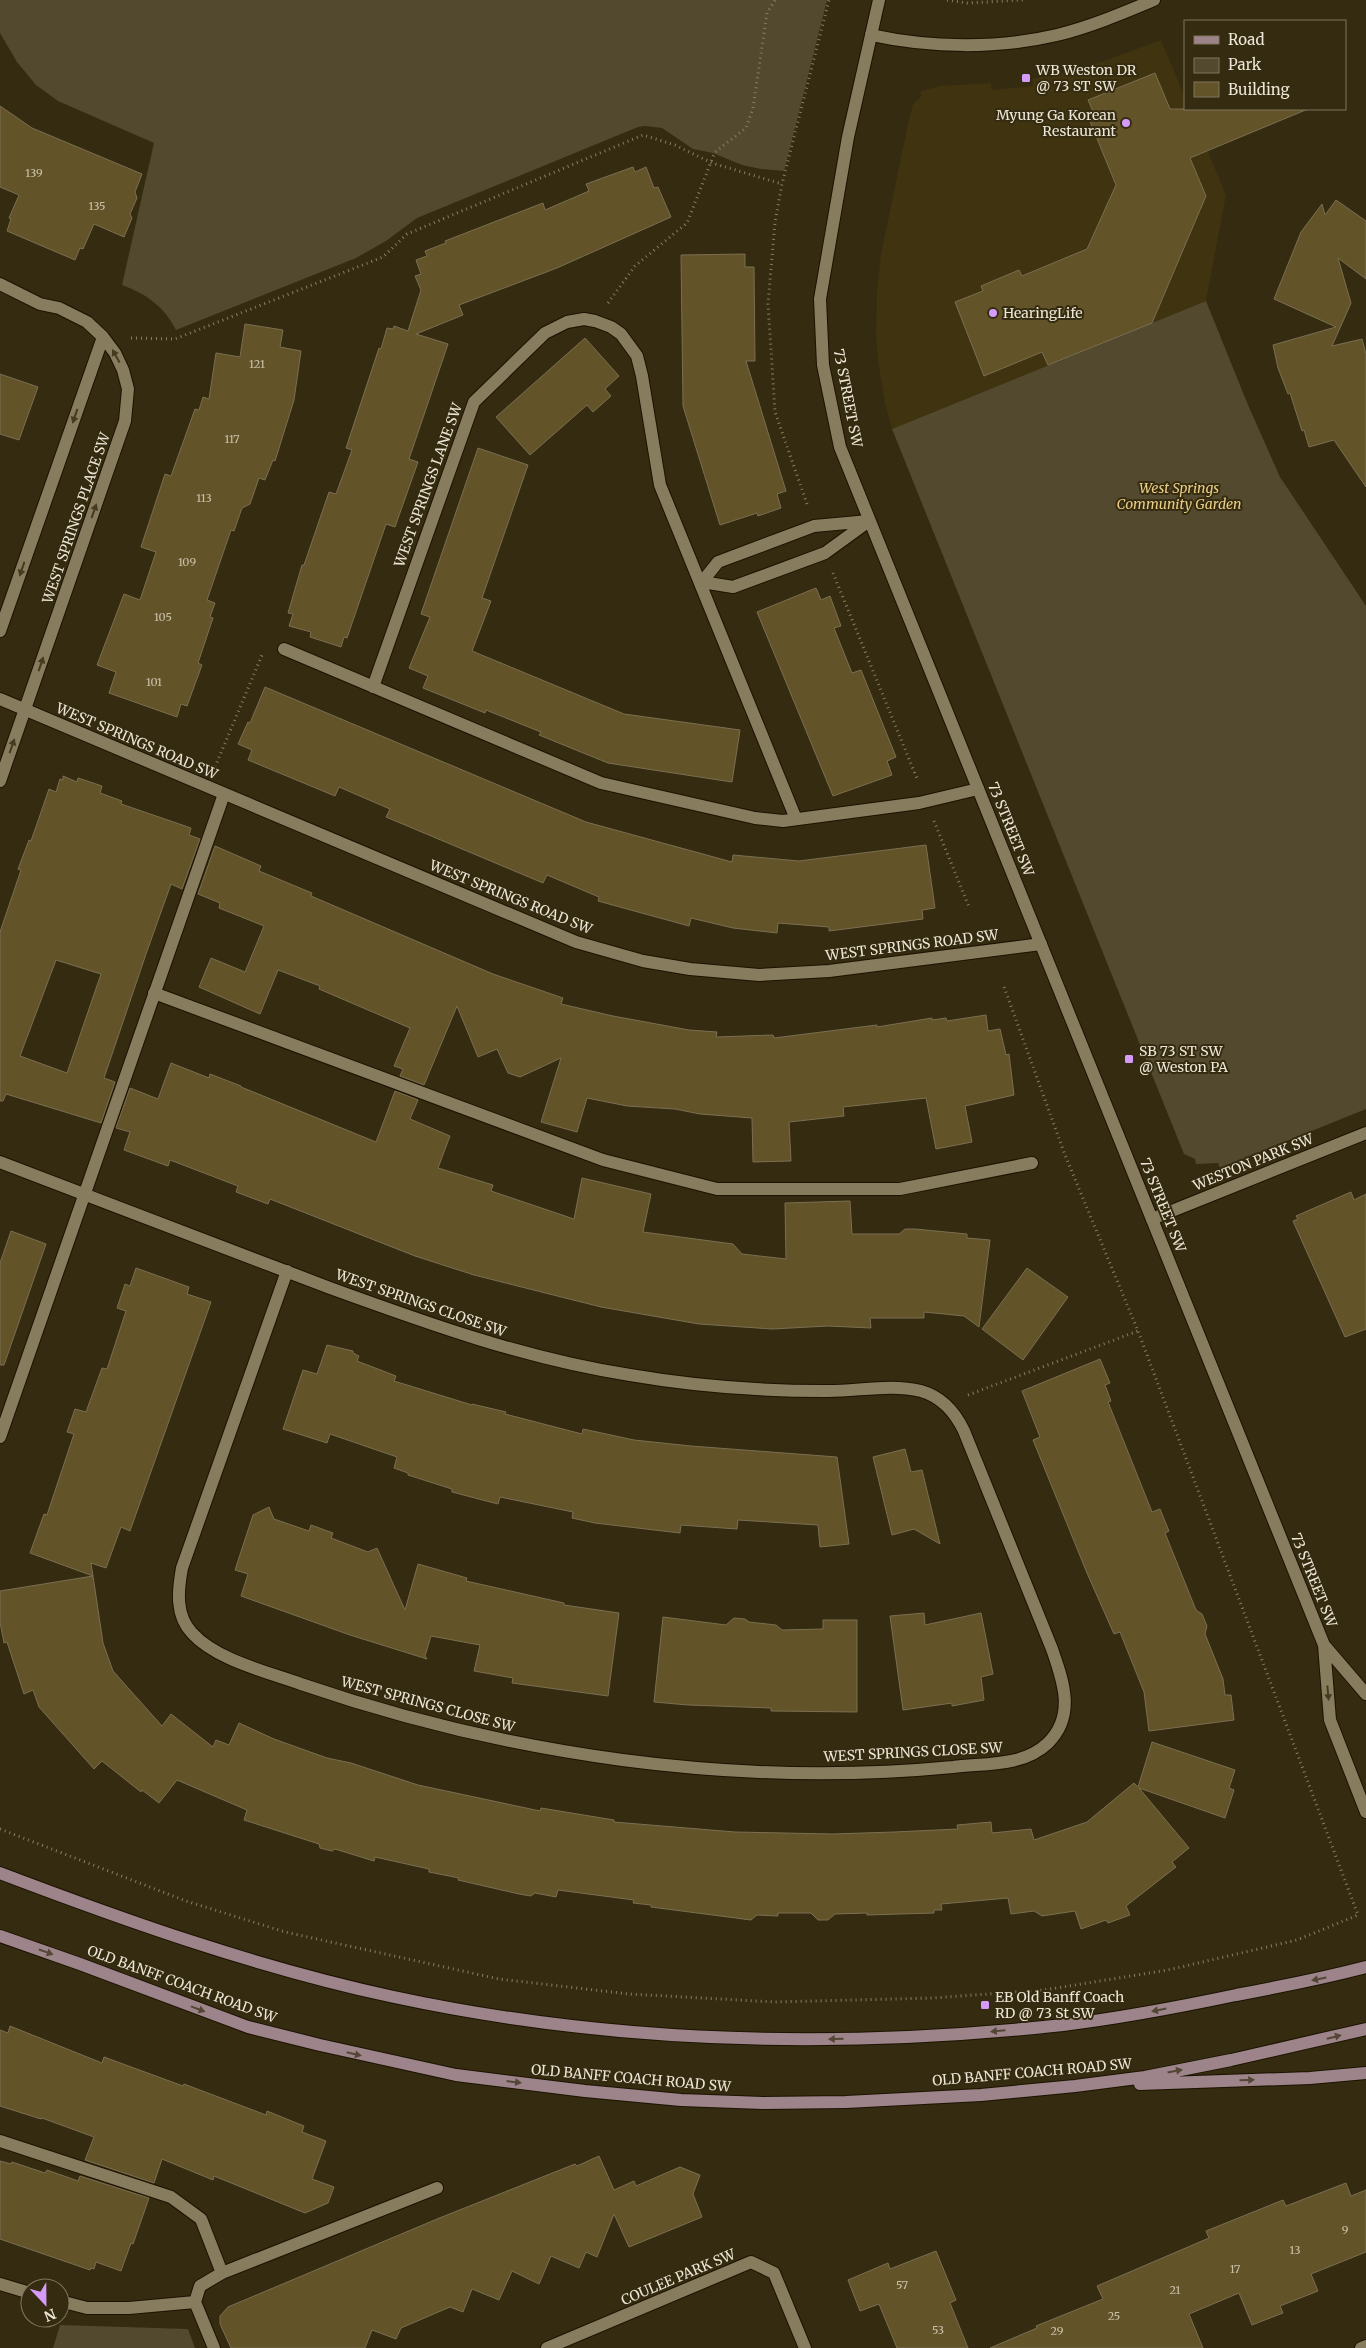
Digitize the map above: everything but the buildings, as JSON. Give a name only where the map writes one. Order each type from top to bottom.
[{"type":"main road","points":[[0,1873],[125,1920],[287,1971],[395,1997],[513,2018],[619,2030],[739,2038],[836,2039],[944,2036],[1065,2025],[1151,2012],[1332,1976],[1366,1967]]},
{"type":"main road","name":"OLD BANFF COACH ROAD SW","points":[[0,1936],[248,2027],[385,2061],[456,2075],[619,2094],[763,2103],[846,2102],[981,2095],[1145,2077],[1231,2060],[1366,2029]]},
{"type":"main road","points":[[1075,2086],[1310,2078],[1366,2074]]},
{"type":"street","name":"73 STREET SW","points":[[879,0],[846,146],[820,299],[823,365],[840,447],[1324,1645],[1330,1720],[1366,1812]]},
{"type":"street","points":[[871,35],[904,42],[974,45],[1011,42],[1057,34],[1154,0]]},
{"type":"street","name":"WEST SPRINGS PLACE SW","points":[[0,284],[40,304],[59,308],[87,322],[103,337],[115,353],[123,370],[128,389],[125,421],[0,781]]},
{"type":"street","name":"WEST SPRINGS LANE SW","points":[[372,687],[474,402],[545,333],[567,322],[584,319],[595,321],[611,326],[621,334],[637,356],[660,485],[702,582],[796,819]]},
{"type":"street","points":[[0,631],[103,337]]},
{"type":"street","points":[[869,521],[825,553],[733,587],[702,582],[718,562],[814,526],[869,521]]},
{"type":"street","points":[[284,649],[601,783],[755,818],[783,821],[919,803],[978,789]]},
{"type":"street","name":"WEST SPRINGS ROAD SW","points":[[0,699],[576,942],[643,961],[690,969],[759,975],[829,970],[1041,944]]},
{"type":"street","points":[[0,1437],[224,794]]},
{"type":"street","points":[[154,993],[603,1160],[717,1189],[900,1189],[1032,1163]]},
{"type":"street","name":"WESTON PARK SW","points":[[1152,1219],[1366,1133]]},
{"type":"street","name":"WEST SPRINGS CLOSE SW","points":[[0,1162],[451,1332],[535,1356],[605,1372],[679,1382],[779,1391],[910,1389],[931,1395],[943,1402],[957,1417],[964,1431],[1065,1686],[1066,1703],[1063,1718],[1054,1735],[1043,1746],[1024,1758],[1012,1761],[924,1769],[830,1773],[743,1771],[658,1764],[518,1743],[418,1720],[331,1694],[253,1667],[203,1643],[190,1632],[178,1602],[182,1568],[286,1271]]},
{"type":"street","name":"73 STREET SW","points":[[1324,1645],[1366,1694]]},
{"type":"street","points":[[0,2141],[171,2197],[201,2219],[222,2272]]},
{"type":"street","points":[[214,2348],[195,2302],[200,2286],[222,2272],[437,2188]]},
{"type":"street","name":"COULEE PARK SW","points":[[547,2348],[751,2262],[774,2273],[804,2348]]},
{"type":"street","points":[[0,2284],[20,2290]]},
{"type":"street","points":[[70,2303],[96,2308],[129,2308],[195,2302]]},
{"type":"street","points":[[1361,2348],[1366,2346]]},
{"type":"path","points":[[595,321],[635,266],[687,223],[716,152],[746,128],[753,108],[767,13],[775,0]]},
{"type":"path","points":[[947,0],[967,3],[1023,0]]},
{"type":"path","points":[[103,337],[175,338],[383,257],[407,234],[643,135],[675,145],[712,163],[782,184]]},
{"type":"path","points":[[208,786],[264,652],[284,649]]},
{"type":"path","points":[[0,1829],[186,1901],[285,1932],[499,1978],[629,1994],[775,2002],[933,1998],[1044,1990],[1168,1970],[1297,1940],[1358,1915],[1138,1331],[1065,1155],[1003,984]]},
{"type":"path","points":[[943,1402],[987,1389],[1138,1331]]},
{"type":"shaded area","points":[[1161,40],[1184,95],[1184,110],[1190,110],[1226,195],[1206,301],[892,429],[885,403],[878,361],[876,333],[877,292],[881,254],[913,104],[921,97],[921,91],[940,86],[991,83],[992,90],[1033,86],[1032,79],[1090,66]]},
{"type":"green space","points":[[0,0],[827,0],[784,171],[742,165],[713,153],[693,149],[662,128],[638,127],[417,218],[386,241],[356,258],[176,330],[166,314],[154,302],[139,292],[122,285],[154,143],[58,101],[36,85],[17,62],[0,33]]},
{"type":"green space","name":"West Springs Community Garden","points":[[1206,301],[1248,405],[1280,477],[1366,606],[1366,1109],[1220,1168],[1218,1163],[1196,1164],[1195,1159],[1184,1154],[892,429]]},
{"type":"green space","points":[[70,2325],[188,2329],[195,2348],[53,2348],[59,2328],[70,2328]]},
{"type":"place","name":"WB Weston DR @ 73 ST SW","points":[[1026,78]]},
{"type":"place","name":"Myung Ga Korean Restaurant","points":[[1126,123]]},
{"type":"place","name":"HearingLife","points":[[993,313]]},
{"type":"place","name":"SB 73 ST SW @ Weston PA","points":[[1129,1059]]},
{"type":"place","name":"EB Old Banff Coach RD @ 73 St SW","points":[[985,2005]]}]
